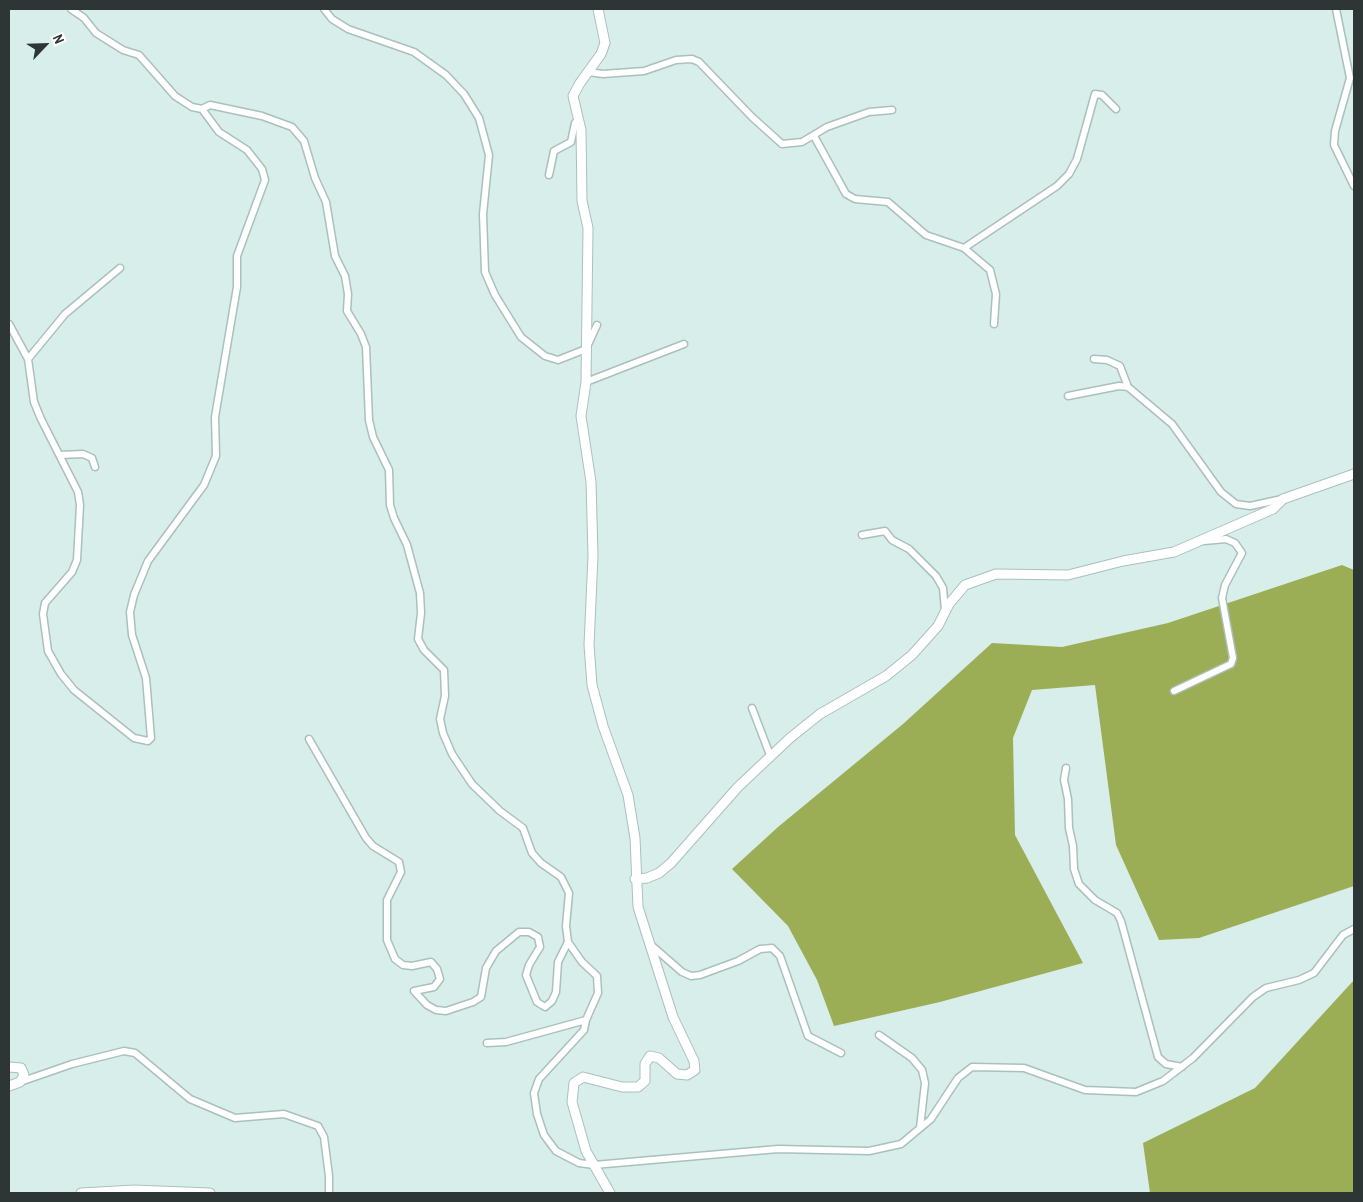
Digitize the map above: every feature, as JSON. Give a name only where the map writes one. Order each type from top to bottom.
[{"type":"street","points":[[71,9],[84,18],[96,33],[123,50],[139,55],[175,96],[192,107],[202,109],[210,105],[262,116],[292,127],[304,141],[315,178],[326,202],[335,256],[345,276],[348,294],[346,311],[361,334],[366,347],[369,420],[373,437],[389,470],[390,505],[407,546],[420,592],[421,613],[418,639],[424,650],[444,670],[445,696],[440,719],[443,733],[452,754],[472,784],[500,811],[523,828],[532,853],[541,863],[561,878],[569,894],[566,926],[568,942],[582,962],[596,976],[598,993],[586,1020],[584,1030],[539,1079],[534,1093],[537,1114],[544,1135],[556,1151],[578,1163],[594,1165],[778,1149],[869,1151],[901,1144],[931,1119],[958,1078],[972,1068],[1024,1068],[1085,1090],[1136,1092],[1163,1081],[1193,1058],[1253,997],[1266,988],[1299,980],[1314,973],[1343,935],[1354,929]]},
{"type":"street","points":[[324,9],[332,19],[348,29],[414,52],[446,75],[464,94],[479,118],[489,155],[483,214],[485,272],[495,295],[521,337],[545,356],[558,360],[586,349],[597,325]]},
{"type":"street","points":[[598,9],[605,43],[601,54],[573,96],[581,130],[582,200],[588,228],[586,382],[581,416],[592,482],[593,556],[588,645],[592,685],[603,726],[628,795],[635,838],[635,879],[638,907],[673,1017],[694,1061],[695,1070],[687,1075],[677,1074],[659,1058],[650,1056],[645,1064],[645,1081],[638,1087],[622,1087],[584,1077],[574,1083],[572,1102],[586,1151],[610,1193]]},
{"type":"street","points":[[1336,9],[1350,78],[1335,131],[1334,145],[1354,186]]},
{"type":"street","points":[[588,72],[603,74],[644,71],[688,58],[699,62],[778,142],[788,145],[814,136],[827,127],[869,112],[892,110]]},
{"type":"street","points":[[964,248],[1057,186],[1069,174],[1077,159],[1095,94],[1102,95],[1116,109]]},
{"type":"street","points":[[9,324],[28,359],[34,402],[78,492],[80,505],[77,560],[72,572],[45,603],[43,614],[48,651],[61,674],[74,690],[109,716],[134,738],[148,742],[151,738],[146,678],[132,635],[130,612],[134,595],[148,561],[204,485],[216,456],[215,417],[237,287],[237,256],[265,180],[262,169],[247,150],[219,132],[202,109]]},
{"type":"street","points":[[549,175],[554,151],[571,142],[575,123],[579,120]]},
{"type":"street","points":[[814,136],[846,194],[856,199],[888,202],[926,236],[964,248],[990,270],[994,277],[996,294],[994,324]]},
{"type":"street","points":[[28,359],[65,314],[120,268]]},
{"type":"street","points":[[586,382],[684,344]]},
{"type":"street","points":[[1094,359],[1106,360],[1120,366],[1128,387],[1172,424],[1221,492],[1236,504],[1250,506],[1283,499],[1354,474]]},
{"type":"street","points":[[1068,396],[1118,386],[1128,387]]},
{"type":"street","points":[[60,455],[83,454],[92,458],[95,467]]},
{"type":"street","points":[[635,879],[647,878],[671,864],[728,798],[770,755],[820,714],[886,676],[921,646],[945,616],[949,604],[965,585],[986,575],[1068,575],[1123,561],[1174,552],[1273,510],[1283,499]]},
{"type":"street","points":[[862,535],[884,531],[892,540],[909,550],[936,576],[943,588],[945,616]]},
{"type":"street","points":[[1174,691],[1231,664],[1234,658],[1222,598],[1224,584],[1242,553],[1235,543],[1226,539],[1200,542]]},
{"type":"street","points":[[752,708],[770,755]]},
{"type":"street","points":[[309,739],[366,838],[372,846],[399,862],[401,872],[387,900],[387,940],[395,958],[403,965],[412,966],[431,962],[437,969],[440,979],[434,987],[414,991],[427,1005],[436,1010],[446,1011],[473,1002],[481,996],[486,968],[496,951],[519,932],[529,932],[538,937],[540,947],[528,965],[526,976],[537,1002],[545,1007],[552,1001],[556,992],[558,962],[568,942]]},
{"type":"street","points":[[1066,768],[1064,780],[1068,799],[1068,828],[1073,846],[1074,870],[1079,884],[1091,896],[1116,913],[1121,921],[1158,1057],[1166,1064],[1182,1066]]},
{"type":"street","points":[[650,944],[682,972],[691,976],[700,975],[738,961],[760,949],[772,948],[780,956],[808,1036],[841,1053]]},
{"type":"street","points":[[487,1043],[506,1042],[586,1020]]},
{"type":"street","points":[[879,1035],[912,1058],[922,1070],[925,1083],[920,1128]]},
{"type":"street","points":[[9,1086],[72,1064],[124,1051],[135,1053],[190,1099],[235,1118],[284,1114],[318,1126],[324,1137],[329,1176],[329,1193]]},
{"type":"street","points":[[9,1067],[21,1068],[24,1075],[20,1082]]},
{"type":"street","points":[[81,1193],[134,1190],[210,1193]]},
{"type":"green space","points":[[1342,565],[1354,570],[1354,886],[1199,938],[1159,940],[1116,845],[1095,685],[1032,690],[1013,738],[1015,835],[1083,963],[940,1002],[834,1026],[817,980],[788,926],[732,869],[778,827],[903,724],[992,643],[1062,647],[1168,623]]},
{"type":"green space","points":[[1354,980],[1354,1193],[1150,1193],[1143,1143],[1255,1088]]}]
